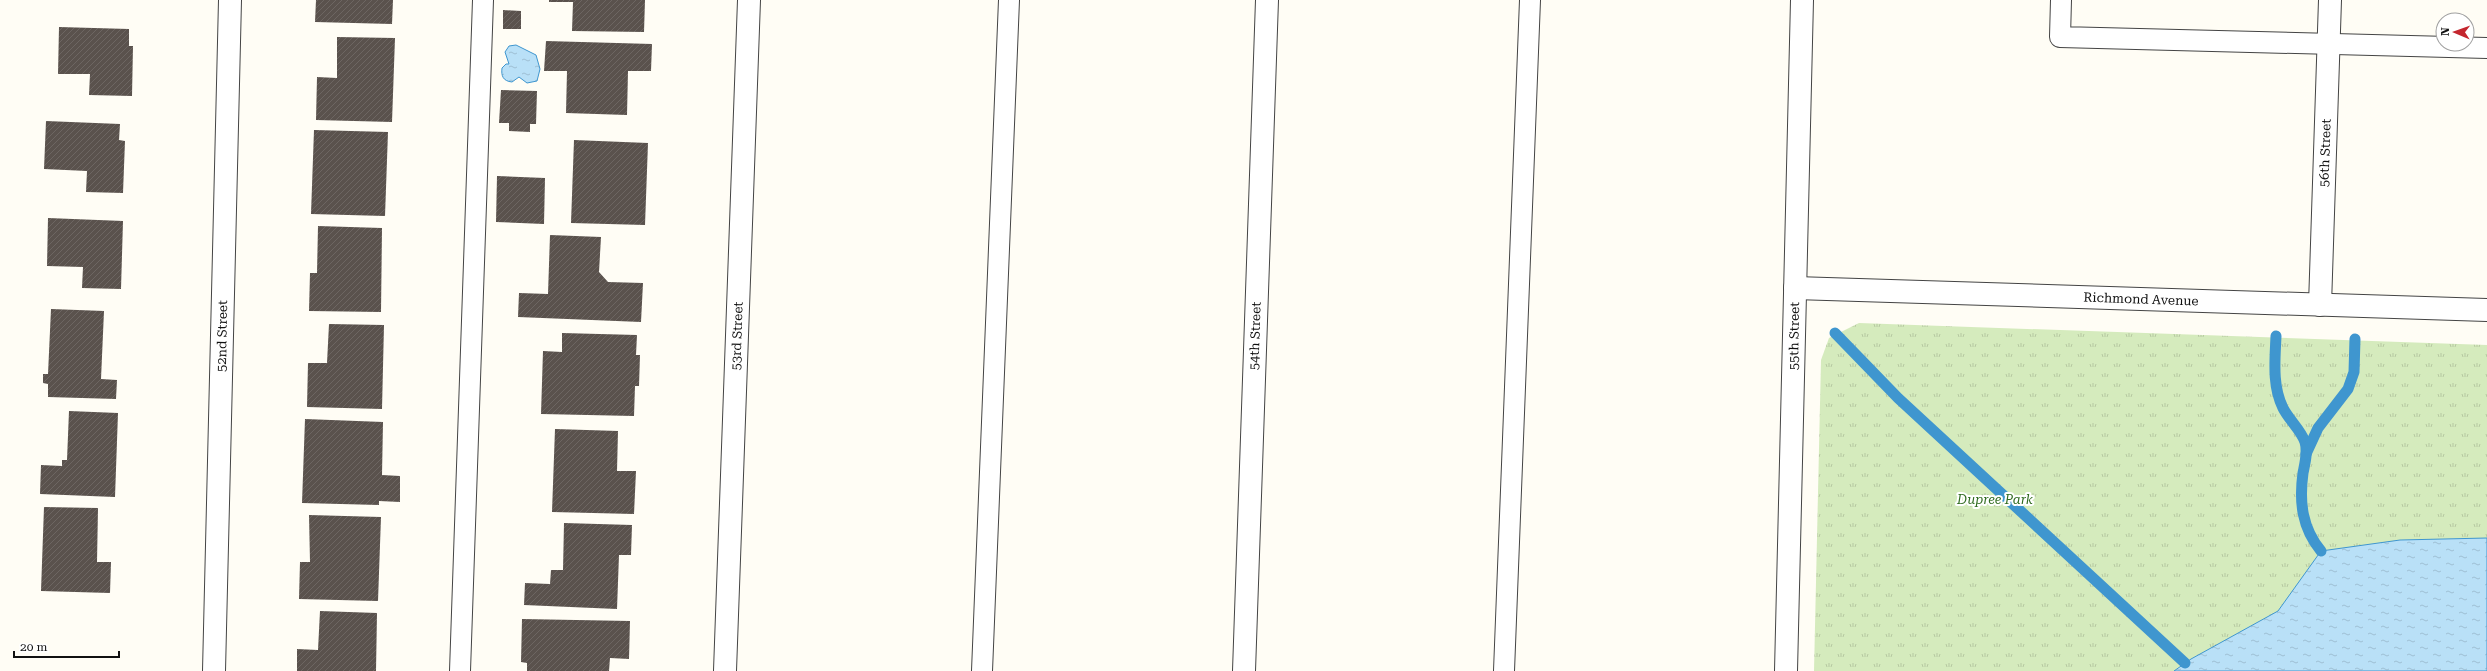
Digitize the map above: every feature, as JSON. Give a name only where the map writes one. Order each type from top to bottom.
[{"type":"street","name":"52nd Street","points":[[214,671],[230,0]]},
{"type":"street","name":"53rd Street","points":[[725,671],[749,0]]},
{"type":"street","name":"54th Street","points":[[1244,671],[1267,0]]},
{"type":"street","name":"55th Street","points":[[1786,671],[1802,0]]},
{"type":"street","name":"56th Street","points":[[2320,305],[2330,0]]},
{"type":"street","name":"Richmond Avenue","points":[[1795,288],[2487,310]]},
{"type":"lane","points":[[460,671],[483,0]]},
{"type":"lane","points":[[982,671],[1008,0]]},
{"type":"lane","points":[[1504,671],[1530,0]]},
{"type":"lane","points":[[2061,0],[2060,37],[2487,48]]},
{"type":"green space","name":"Dupree Park","points":[[1859,323],[2487,345],[2487,671],[1814,671],[1821,360],[1829,338]]},
{"type":"water","points":[[516,45],[536,55],[540,69],[537,81],[527,83],[519,77],[512,82],[506,81],[503,78],[502,68],[506,64],[509,64],[505,52],[509,46]]},
{"type":"water","points":[[2487,538],[2487,671],[2174,671],[2191,659],[2278,611],[2321,551],[2400,540]]},
{"type":"building","points":[[316,0],[393,0],[392,24],[315,22]]},
{"type":"building","points":[[549,0],[645,0],[644,32],[572,31],[573,2],[549,2]]},
{"type":"building","points":[[503,10],[521,11],[521,29],[503,29]]},
{"type":"building","points":[[59,27],[129,29],[129,46],[133,46],[132,96],[89,95],[90,74],[58,74]]},
{"type":"building","points":[[337,37],[395,38],[392,122],[316,120],[317,77],[337,78]]},
{"type":"building","points":[[546,41],[652,44],[651,71],[628,71],[627,115],[566,113],[567,71],[544,71]]},
{"type":"building","points":[[501,90],[537,91],[536,124],[530,124],[530,132],[509,131],[509,123],[499,123]]},
{"type":"building","points":[[46,121],[120,124],[119,140],[125,141],[123,193],[86,192],[87,171],[44,169]]},
{"type":"building","points":[[314,130],[388,132],[385,216],[311,214]]},
{"type":"building","points":[[574,140],[648,143],[645,225],[571,223]]},
{"type":"building","points":[[497,176],[545,178],[544,224],[496,222]]},
{"type":"building","points":[[48,218],[123,221],[121,289],[82,288],[83,267],[47,266]]},
{"type":"building","points":[[318,226],[382,228],[381,312],[309,311],[310,273],[317,273]]},
{"type":"building","points":[[550,235],[601,237],[599,272],[608,282],[643,283],[641,322],[518,317],[519,293],[548,294]]},
{"type":"building","points":[[51,309],[104,311],[101,379],[117,380],[116,399],[48,397],[48,384],[43,383],[43,374],[48,374]]},
{"type":"building","points":[[329,324],[384,325],[382,409],[307,407],[308,363],[327,363]]},
{"type":"building","points":[[562,333],[637,335],[636,355],[640,355],[639,386],[635,386],[634,416],[541,414],[543,351],[562,352]]},
{"type":"building","points":[[69,411],[118,413],[115,497],[40,494],[41,465],[62,466],[62,460],[67,460]]},
{"type":"building","points":[[305,419],[383,422],[382,475],[400,476],[400,502],[379,501],[379,505],[302,503]]},
{"type":"building","points":[[555,429],[618,431],[617,471],[636,471],[634,514],[552,512]]},
{"type":"building","points":[[44,507],[98,508],[97,562],[111,562],[110,593],[41,591]]},
{"type":"building","points":[[309,515],[381,517],[378,601],[299,599],[300,562],[310,562]]},
{"type":"building","points":[[564,523],[632,525],[631,555],[619,555],[617,609],[524,605],[525,583],[550,584],[551,570],[563,570]]},
{"type":"building","points":[[320,611],[377,613],[376,671],[297,671],[297,649],[318,650]]},
{"type":"building","points":[[522,619],[630,621],[629,659],[610,658],[609,671],[527,671],[527,663],[521,662]]},
{"type":"waterway","points":[[1835,333],[1898,398],[2185,663]]},
{"type":"waterway","points":[[2276,336],[2275,373],[2277,391],[2283,408],[2288,417],[2301,433],[2305,442],[2306,454],[2301,494],[2303,514],[2310,533],[2321,551]]},
{"type":"waterway","points":[[2306,454],[2318,428],[2348,389],[2354,372],[2355,339]]}]
